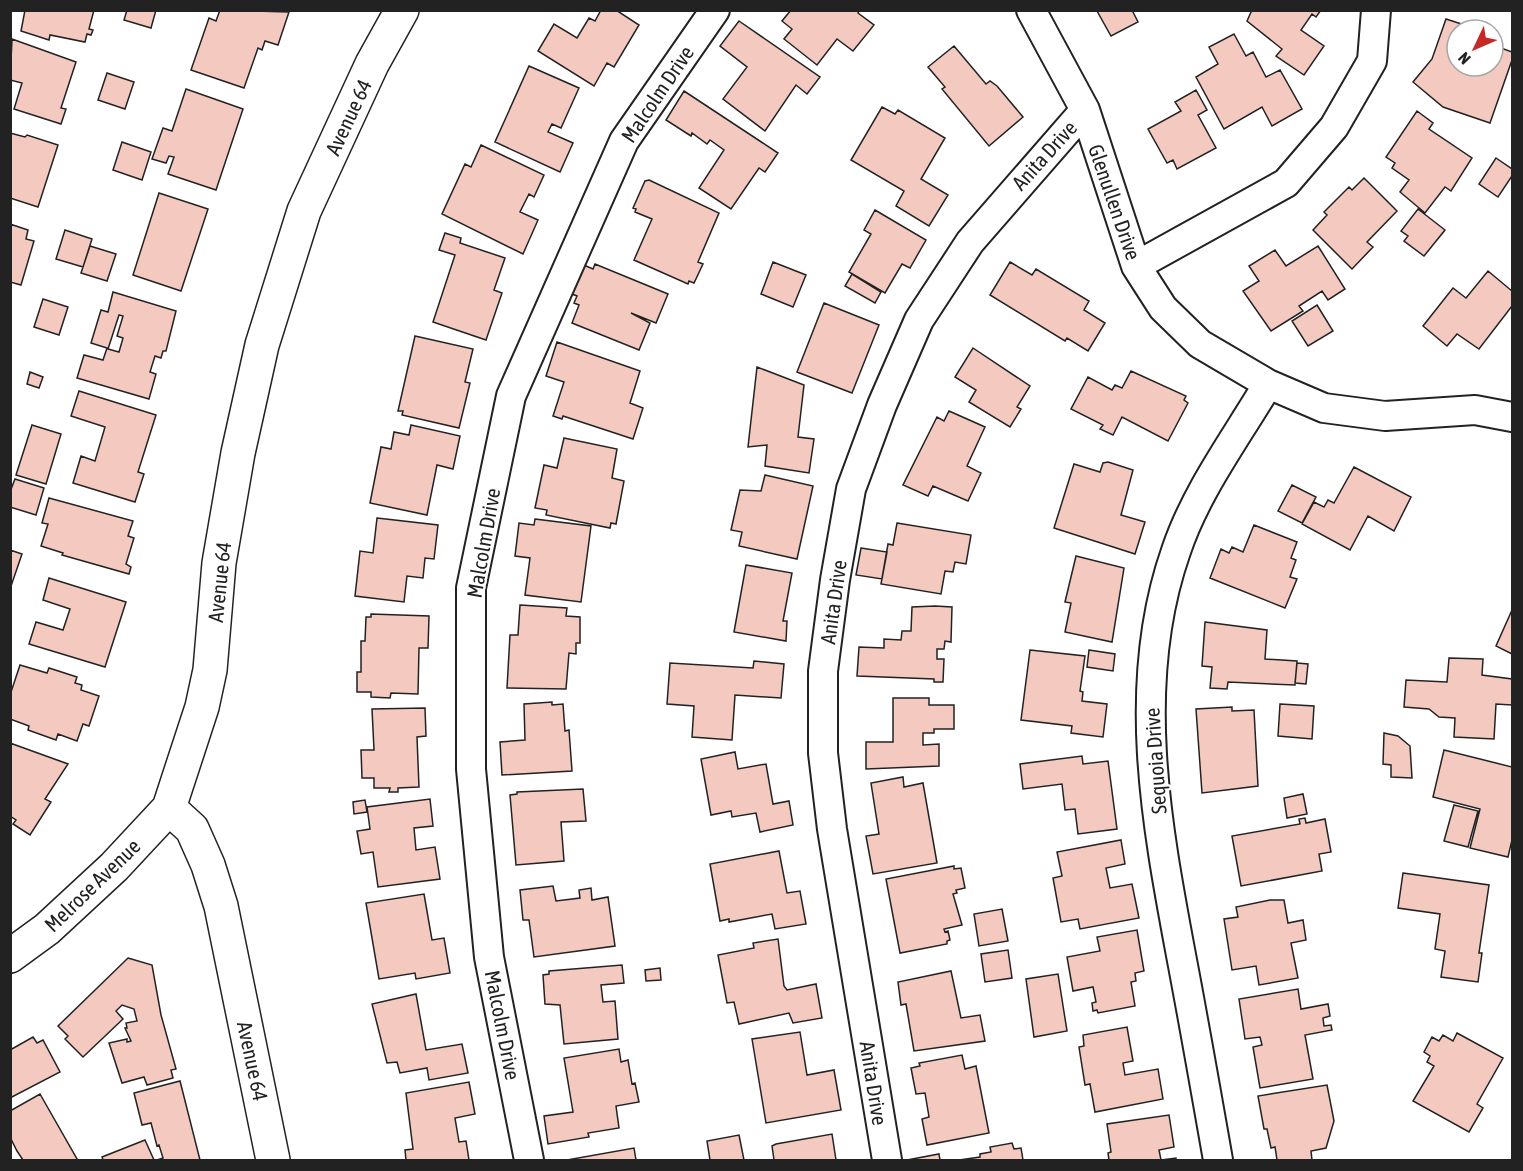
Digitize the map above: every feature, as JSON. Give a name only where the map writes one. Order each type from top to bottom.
[{"type":"street","name":"Avenue 64","points":[[273,1161],[218,896],[208,865],[192,829],[169,808],[202,707],[210,670],[219,563],[238,453],[262,345],[304,211],[372,64],[402,10]]},
{"type":"street","name":"Malcolm Drive","points":[[529,1161],[488,945],[471,769],[471,588],[511,396],[624,141],[715,10]]},
{"type":"street","name":"Glenullen Drive","points":[[1031,10],[1085,110],[1136,266],[1163,308],[1200,344],[1268,384],[1324,408],[1385,416],[1475,410],[1512,417]]},
{"type":"street","points":[[1136,266],[1286,183],[1334,127],[1372,61],[1376,10]]},
{"type":"street","name":"Anita Drive","points":[[887,1161],[832,829],[822,753],[823,671],[835,580],[851,489],[882,405],[919,320],[970,242],[1085,110]]},
{"type":"street","name":"Sequoia Drive","points":[[1218,1161],[1165,869],[1152,770],[1151,669],[1160,605],[1176,549],[1213,474],[1268,384]]},
{"type":"street","name":"Melrose Avenue","points":[[10,956],[47,928],[114,867],[169,808]]},
{"type":"building","points":[[25,10],[94,10],[89,29],[93,30],[91,35],[87,34],[85,42],[50,35],[49,40],[21,31]]},
{"type":"building","points":[[127,10],[156,10],[151,28],[124,20]]},
{"type":"building","points":[[220,10],[289,12],[278,45],[265,41],[262,50],[258,48],[244,88],[191,70],[209,18],[216,21]]},
{"type":"building","points":[[601,10],[616,10],[639,25],[614,67],[607,63],[594,86],[538,51],[554,24],[577,38],[589,18],[595,21]]},
{"type":"building","points":[[791,10],[859,10],[858,13],[874,25],[853,51],[837,39],[817,65],[784,39],[792,29],[782,21]]},
{"type":"building","points":[[1132,10],[1138,22],[1111,36],[1097,11]]},
{"type":"building","points":[[1252,10],[1321,10],[1316,17],[1312,14],[1301,30],[1324,46],[1304,75],[1276,56],[1282,49],[1247,21]]},
{"type":"building","points":[[739,21],[820,77],[807,94],[796,85],[765,131],[723,99],[747,67],[720,46]]},
{"type":"building","points":[[1445,22],[1445,78],[1505,78],[1505,49],[1512,52],[1512,60],[1490,123],[1443,107],[1413,82],[1432,59]]},
{"type":"building","points":[[1234,34],[1246,56],[1253,52],[1266,77],[1280,70],[1302,109],[1272,126],[1262,107],[1224,129],[1196,77],[1218,64],[1209,47]]},
{"type":"building","points":[[12,39],[76,62],[61,108],[66,109],[61,124],[14,109],[22,83],[10,80]]},
{"type":"building","points":[[954,46],[986,84],[990,81],[997,86],[1023,117],[989,146],[942,89],[945,87],[928,67]]},
{"type":"building","points":[[529,66],[579,88],[561,128],[552,124],[548,132],[573,143],[560,172],[495,142]]},
{"type":"building","points":[[107,73],[134,82],[125,109],[98,100]]},
{"type":"building","points":[[186,89],[243,109],[216,190],[168,174],[174,157],[169,156],[166,163],[152,159],[163,128],[172,131]]},
{"type":"building","points":[[1196,90],[1207,110],[1198,115],[1216,148],[1177,169],[1173,160],[1167,163],[1148,129],[1181,111],[1175,102]]},
{"type":"building","points":[[684,91],[778,153],[765,172],[759,168],[731,209],[699,188],[724,150],[710,140],[707,144],[692,133],[691,136],[666,120]]},
{"type":"building","points":[[882,107],[895,114],[898,110],[945,138],[921,179],[948,195],[929,226],[896,206],[904,191],[851,160]]},
{"type":"building","points":[[1417,111],[1433,123],[1429,129],[1472,158],[1451,191],[1445,187],[1425,213],[1400,192],[1409,180],[1392,168],[1395,163],[1386,157]]},
{"type":"building","points":[[10,133],[25,137],[27,135],[58,145],[38,207],[10,198]]},
{"type":"building","points":[[122,142],[151,152],[142,180],[113,170]]},
{"type":"building","points":[[481,145],[544,175],[534,197],[529,194],[520,212],[538,220],[523,254],[442,214],[465,164],[471,167]]},
{"type":"building","points":[[1496,158],[1512,169],[1512,176],[1498,197],[1479,184]]},
{"type":"building","points":[[1364,178],[1397,211],[1367,242],[1373,247],[1352,269],[1313,230],[1327,215],[1324,212],[1349,187],[1352,190]]},
{"type":"building","points":[[649,180],[719,213],[698,262],[703,264],[694,283],[689,281],[688,284],[634,260],[652,219],[635,212],[636,209],[633,208],[645,181]]},
{"type":"building","points":[[159,193],[208,209],[181,291],[133,275]]},
{"type":"building","points":[[1418,209],[1445,230],[1424,256],[1404,241],[1408,236],[1401,231]]},
{"type":"building","points":[[875,210],[926,240],[910,268],[902,264],[885,293],[849,272],[871,234],[864,230]]},
{"type":"building","points":[[10,224],[28,230],[26,239],[34,241],[21,285],[10,282]]},
{"type":"building","points":[[65,230],[92,239],[83,267],[56,259]]},
{"type":"building","points":[[445,233],[461,238],[460,243],[505,258],[494,290],[502,293],[486,340],[433,322],[455,255],[439,250]]},
{"type":"building","points":[[90,246],[116,254],[107,281],[81,273]]},
{"type":"building","points":[[1318,246],[1345,289],[1328,300],[1322,291],[1299,306],[1303,311],[1271,331],[1243,291],[1259,281],[1249,266],[1275,250],[1286,266]]},
{"type":"building","points":[[773,262],[806,275],[793,307],[761,294]]},
{"type":"building","points":[[1010,262],[1032,275],[1036,269],[1089,301],[1084,310],[1105,323],[1088,351],[1067,338],[1065,341],[990,295]]},
{"type":"building","points":[[579,263],[593,269],[595,264],[668,294],[656,323],[631,313],[650,323],[639,350],[572,323],[579,305],[574,303],[577,296],[567,292]]},
{"type":"building","points":[[1488,271],[1512,291],[1512,306],[1479,349],[1457,334],[1447,346],[1423,326],[1453,288],[1466,298]]},
{"type":"building","points":[[852,274],[881,292],[875,303],[845,286]]},
{"type":"building","points":[[113,292],[176,311],[166,351],[163,351],[161,358],[155,356],[150,372],[156,374],[149,399],[77,378],[84,355],[103,360],[107,348],[91,343],[101,310],[108,312]],"holes":[[[119,315],[123,316],[117,336],[123,338],[119,352],[108,349]]]},
{"type":"building","points":[[43,299],[68,307],[59,335],[34,327]]},
{"type":"building","points":[[824,303],[879,325],[852,393],[797,372]]},
{"type":"building","points":[[1317,305],[1333,331],[1308,346],[1292,321]]},
{"type":"building","points":[[415,336],[473,349],[465,382],[470,383],[459,428],[402,415],[403,411],[398,411]]},
{"type":"building","points":[[557,342],[640,371],[630,403],[643,408],[633,439],[563,416],[562,419],[553,416],[564,382],[546,376]]},
{"type":"building","points":[[973,348],[1030,386],[1017,407],[1021,409],[1010,427],[969,402],[976,390],[955,377]]},
{"type":"building","points":[[757,367],[804,385],[798,437],[814,439],[809,473],[765,466],[767,445],[748,447]]},
{"type":"building","points":[[1131,371],[1186,396],[1184,400],[1188,403],[1168,441],[1122,417],[1113,435],[1100,429],[1103,425],[1071,409],[1088,377],[1112,390],[1115,385],[1122,388]]},
{"type":"building","points":[[30,372],[43,377],[39,388],[27,384]]},
{"type":"building","points":[[79,391],[156,415],[138,472],[144,474],[135,502],[73,483],[81,456],[95,461],[105,427],[71,416]]},
{"type":"building","points":[[949,411],[985,427],[967,466],[981,473],[968,501],[933,486],[928,496],[903,485],[937,417],[944,421]]},
{"type":"building","points":[[32,425],[61,434],[46,484],[16,475]]},
{"type":"building","points":[[411,425],[460,436],[453,469],[437,465],[427,515],[370,503],[381,447],[391,449],[394,432],[409,435]]},
{"type":"building","points":[[564,438],[617,449],[612,478],[624,481],[616,524],[611,523],[610,528],[546,515],[547,510],[535,508],[544,465],[557,468]]},
{"type":"building","points":[[1108,462],[1133,470],[1121,515],[1145,522],[1135,554],[1054,528],[1074,464],[1100,472],[1103,463]]},
{"type":"building","points":[[1354,467],[1411,497],[1394,531],[1368,516],[1350,550],[1302,524],[1314,502],[1324,507],[1328,500],[1334,503]]},
{"type":"building","points":[[765,475],[813,486],[797,559],[739,546],[742,532],[731,530],[740,490],[761,491]]},
{"type":"building","points":[[15,479],[44,488],[36,515],[10,507],[10,492]]},
{"type":"building","points":[[1292,485],[1316,497],[1302,523],[1278,511]]},
{"type":"building","points":[[49,498],[133,521],[128,536],[134,538],[126,564],[131,567],[129,574],[62,555],[63,553],[41,546],[48,524],[42,523]]},
{"type":"building","points":[[377,518],[438,525],[434,559],[425,558],[423,578],[407,576],[404,602],[355,596],[360,551],[373,553]]},
{"type":"building","points":[[535,519],[591,526],[581,602],[525,595],[530,558],[515,556],[519,523],[534,525]]},
{"type":"building","points":[[897,523],[971,535],[966,564],[955,562],[953,572],[945,571],[941,594],[881,584],[888,544],[893,545]]},
{"type":"building","points":[[1254,525],[1297,542],[1291,558],[1296,560],[1290,577],[1297,579],[1285,608],[1210,578],[1221,549],[1229,553],[1232,547],[1243,552]]},
{"type":"building","points":[[861,548],[887,552],[882,579],[856,575]]},
{"type":"building","points":[[10,550],[22,554],[10,589]]},
{"type":"building","points":[[1076,556],[1124,568],[1112,642],[1065,632],[1071,603],[1065,602]]},
{"type":"building","points":[[746,565],[792,573],[783,621],[787,621],[786,641],[734,632]]},
{"type":"building","points":[[49,578],[126,602],[105,667],[29,644],[36,622],[63,630],[70,609],[43,600]]},
{"type":"building","points":[[520,605],[567,608],[566,616],[580,617],[580,643],[576,643],[576,654],[569,653],[566,689],[507,688],[510,635],[518,635]]},
{"type":"building","points":[[912,607],[952,607],[951,642],[945,641],[944,649],[937,649],[937,659],[944,659],[943,682],[934,682],[934,679],[857,676],[859,647],[884,648],[884,639],[901,640],[902,631],[911,631]]},
{"type":"building","points":[[1512,610],[1512,654],[1496,646]]},
{"type":"building","points":[[371,614],[429,616],[428,648],[419,648],[418,694],[391,693],[390,698],[371,697],[371,692],[357,692],[357,672],[361,672],[361,641],[365,641],[366,617],[371,617]]},
{"type":"building","points":[[1205,622],[1267,630],[1265,659],[1297,661],[1295,685],[1228,682],[1227,689],[1210,688],[1212,667],[1202,666]]},
{"type":"building","points":[[1030,650],[1085,656],[1080,691],[1083,692],[1082,701],[1107,704],[1103,737],[1071,733],[1072,726],[1021,720]]},
{"type":"building","points":[[1089,650],[1115,654],[1113,671],[1087,667]]},
{"type":"building","points":[[1449,658],[1483,659],[1482,675],[1512,679],[1512,705],[1496,704],[1494,739],[1454,737],[1455,718],[1439,717],[1429,709],[1404,707],[1406,680],[1447,682]]},
{"type":"building","points":[[754,661],[784,664],[781,698],[735,695],[732,740],[692,737],[694,706],[667,704],[670,663],[753,668]]},
{"type":"building","points":[[1297,663],[1308,664],[1306,684],[1295,683]]},
{"type":"building","points":[[20,665],[47,673],[49,668],[77,677],[75,683],[82,685],[81,690],[99,696],[89,726],[83,724],[77,741],[58,734],[56,740],[28,730],[29,726],[10,719],[10,695]]},
{"type":"building","points":[[893,698],[929,698],[929,705],[954,705],[954,729],[934,729],[934,733],[923,733],[923,745],[939,744],[939,766],[866,769],[866,742],[893,742]]},
{"type":"building","points":[[552,702],[552,705],[563,704],[565,731],[569,730],[572,771],[502,775],[500,742],[525,740],[524,704]]},
{"type":"building","points":[[1280,704],[1314,706],[1312,739],[1278,736]]},
{"type":"building","points":[[1232,707],[1232,711],[1254,710],[1258,786],[1202,793],[1196,709]]},
{"type":"building","points":[[425,708],[426,736],[417,737],[419,787],[398,788],[398,792],[389,792],[390,788],[374,788],[374,778],[362,778],[361,750],[374,750],[372,709]]},
{"type":"building","points":[[1384,733],[1398,736],[1410,746],[1412,778],[1391,777],[1391,765],[1383,764]]},
{"type":"building","points":[[10,743],[68,764],[45,799],[51,802],[30,835],[13,824],[16,820],[10,816]]},
{"type":"building","points":[[1444,750],[1512,767],[1512,840],[1508,857],[1470,848],[1480,809],[1433,797]]},
{"type":"building","points":[[735,752],[738,769],[766,764],[773,804],[789,801],[793,825],[760,832],[756,813],[732,817],[731,811],[711,815],[701,759]]},
{"type":"building","points":[[1082,756],[1083,764],[1108,761],[1117,829],[1078,834],[1075,809],[1065,810],[1062,784],[1023,789],[1020,764]]},
{"type":"building","points":[[903,777],[904,787],[923,783],[937,863],[873,874],[866,836],[879,834],[871,783]]},
{"type":"building","points":[[583,789],[586,821],[561,822],[564,861],[516,865],[510,795],[517,794],[517,792]]},
{"type":"building","points":[[1303,794],[1307,814],[1287,818],[1284,798]]},
{"type":"building","points":[[430,799],[433,826],[414,828],[416,850],[435,847],[440,879],[378,887],[373,852],[361,854],[357,831],[370,829],[367,807]]},
{"type":"building","points":[[365,800],[367,812],[354,814],[353,802]]},
{"type":"building","points":[[1454,805],[1478,811],[1468,847],[1444,841]]},
{"type":"building","points":[[1305,818],[1306,823],[1325,819],[1331,852],[1319,854],[1322,871],[1241,886],[1232,836],[1300,824],[1299,819]]},
{"type":"building","points":[[1121,840],[1125,864],[1106,868],[1110,888],[1132,884],[1139,918],[1080,929],[1078,919],[1061,922],[1053,878],[1062,876],[1057,852]]},
{"type":"building","points":[[779,851],[787,893],[800,891],[806,924],[775,929],[772,914],[729,922],[729,919],[720,921],[710,864]]},
{"type":"building","points":[[954,866],[954,869],[961,868],[965,888],[956,890],[957,893],[953,894],[962,925],[944,929],[945,932],[948,931],[950,940],[947,944],[900,953],[886,879]]},
{"type":"building","points":[[1403,873],[1489,885],[1479,953],[1482,953],[1478,982],[1441,977],[1445,951],[1435,949],[1440,914],[1398,908]]},
{"type":"building","points":[[553,886],[556,901],[580,898],[579,890],[591,888],[592,900],[608,897],[615,946],[534,957],[529,920],[523,920],[520,890]]},
{"type":"building","points":[[424,894],[432,940],[444,938],[450,973],[416,979],[415,973],[379,979],[366,903]]},
{"type":"building","points":[[1270,900],[1284,900],[1288,923],[1303,920],[1306,940],[1291,943],[1298,978],[1259,985],[1256,966],[1232,970],[1224,919],[1238,917],[1236,907]]},
{"type":"building","points":[[1002,909],[1008,941],[979,946],[974,914]]},
{"type":"building","points":[[1137,930],[1144,971],[1135,973],[1136,981],[1131,982],[1135,1006],[1098,1013],[1097,1010],[1093,1011],[1092,1003],[1096,1002],[1093,987],[1073,991],[1067,957],[1100,951],[1097,937]]},
{"type":"building","points":[[778,939],[784,986],[787,990],[816,984],[822,1018],[793,1023],[789,1013],[739,1024],[734,1002],[727,1003],[718,955],[754,948],[753,943]]},
{"type":"building","points":[[1008,950],[1012,978],[985,982],[981,954]]},
{"type":"building","points":[[128,958],[152,965],[161,1015],[176,1069],[171,1070],[173,1078],[147,1085],[144,1077],[122,1083],[109,1043],[127,1039],[127,1042],[131,1041],[125,1028],[127,1028],[126,1023],[137,1021],[134,1009],[122,1005],[116,1011],[123,1019],[83,1057],[65,1039],[68,1036],[58,1026]]},
{"type":"building","points":[[622,965],[624,983],[601,985],[603,1002],[615,1001],[618,1039],[564,1044],[560,1005],[545,1004],[543,975],[549,974],[549,971]]},
{"type":"building","points":[[660,968],[661,980],[646,981],[645,970]]},
{"type":"building","points":[[951,971],[961,1018],[980,1015],[985,1041],[914,1051],[906,1004],[901,1005],[898,982]]},
{"type":"building","points":[[1058,974],[1067,1031],[1034,1037],[1026,979]]},
{"type":"building","points":[[1298,989],[1301,1009],[1328,1004],[1330,1016],[1323,1018],[1324,1026],[1331,1025],[1332,1030],[1305,1035],[1313,1079],[1260,1088],[1253,1047],[1262,1045],[1260,1037],[1245,1039],[1239,999]]},
{"type":"building","points":[[416,994],[426,1050],[462,1044],[468,1073],[429,1080],[427,1068],[400,1073],[397,1062],[387,1063],[372,1004]]},
{"type":"building","points":[[1127,1027],[1133,1061],[1123,1063],[1125,1075],[1158,1069],[1163,1099],[1095,1112],[1090,1084],[1085,1085],[1079,1047],[1084,1046],[1083,1035]]},
{"type":"building","points":[[800,1032],[807,1075],[834,1070],[841,1110],[766,1123],[752,1039]]},
{"type":"building","points":[[1457,1033],[1503,1058],[1477,1104],[1483,1108],[1469,1132],[1413,1101],[1434,1066],[1427,1062],[1430,1056],[1424,1052],[1432,1037],[1439,1041],[1443,1035],[1453,1041]]},
{"type":"building","points":[[33,1037],[37,1043],[43,1040],[60,1072],[10,1098],[10,1050]]},
{"type":"building","points":[[619,1049],[621,1062],[628,1060],[632,1084],[635,1083],[639,1102],[616,1106],[619,1128],[588,1133],[589,1137],[548,1144],[544,1116],[573,1112],[564,1058]]},
{"type":"building","points":[[962,1055],[965,1069],[976,1066],[989,1133],[927,1145],[922,1119],[929,1117],[925,1093],[916,1094],[911,1068],[920,1066],[919,1063]]},
{"type":"building","points":[[180,1081],[200,1160],[157,1160],[163,1158],[159,1145],[157,1146],[151,1123],[142,1125],[134,1093]]},
{"type":"building","points":[[469,1082],[475,1114],[455,1118],[459,1142],[466,1141],[469,1160],[406,1160],[405,1150],[413,1149],[406,1093]]},
{"type":"building","points":[[1327,1085],[1334,1121],[1326,1148],[1311,1151],[1312,1160],[1277,1160],[1275,1147],[1271,1148],[1267,1129],[1264,1129],[1258,1096]]},
{"type":"building","points":[[40,1094],[77,1159],[23,1160],[17,1151],[10,1137],[10,1111]]},
{"type":"building","points":[[1169,1115],[1174,1147],[1159,1150],[1161,1160],[1109,1160],[1108,1153],[1111,1152],[1107,1124]]},
{"type":"building","points":[[832,1134],[836,1160],[774,1160],[772,1146],[776,1144]]},
{"type":"building","points":[[739,1135],[744,1160],[710,1160],[707,1141]]},
{"type":"building","points":[[145,1140],[154,1160],[103,1160],[102,1157]]},
{"type":"building","points":[[1012,1143],[1014,1149],[1021,1148],[1023,1160],[959,1160],[980,1157],[980,1154],[991,1152],[990,1147]]},
{"type":"building","points":[[634,1148],[636,1160],[567,1160]]},
{"type":"building","points":[[939,1154],[940,1160],[907,1160]]}]
